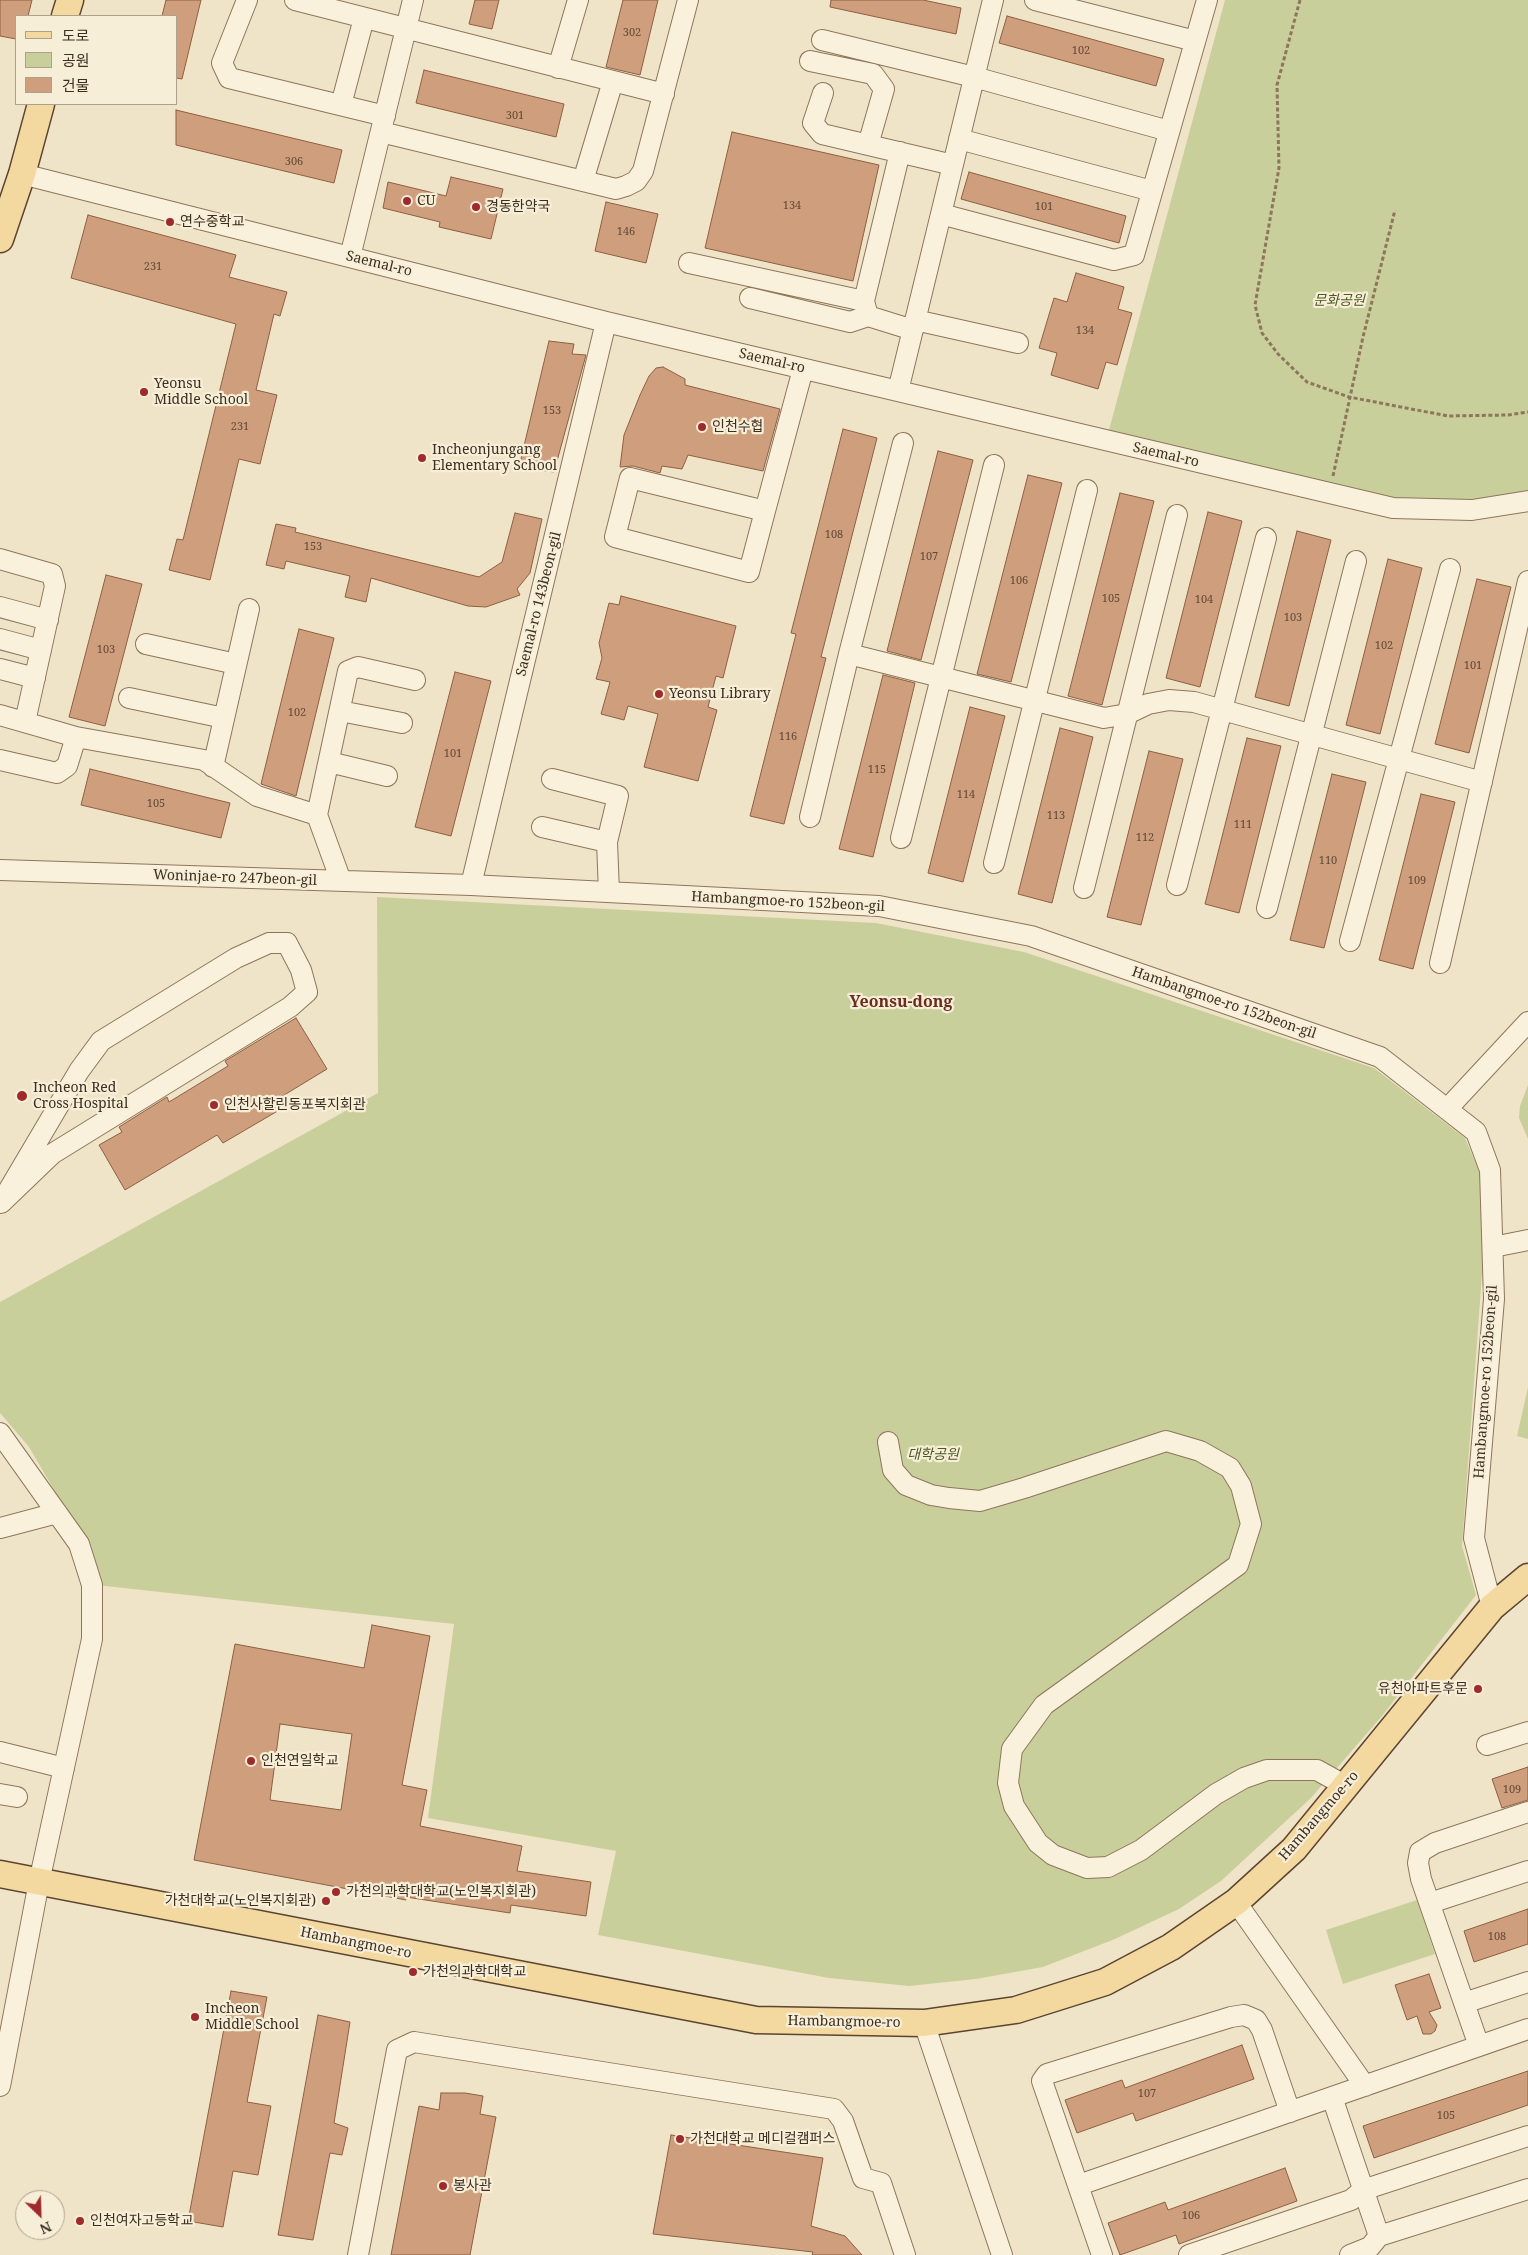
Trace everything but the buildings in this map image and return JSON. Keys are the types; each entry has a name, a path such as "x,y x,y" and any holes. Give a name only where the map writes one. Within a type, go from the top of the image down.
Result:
{"main road":[{"path":"65,15 70,0"},
{"path":"0,239 22,174 41,105"},
{"name":"Hambangmoe-ro","path":"0,1874 756,2020 924,2023 1016,2010 1105,1982 1171,1947 1236,1902 1294,1849 1492,1607 1528,1577"}],"street":[{"path":"247,0 222,64 229,78 341,105 383,124 616,189 636,181 643,171 688,0"},
{"path":"295,0 664,94"},
{"path":"350,257 413,0"},
{"path":"558,68 578,0"},
{"path":"898,391 993,0"},
{"path":"1035,0 1195,41"},
{"path":"941,214 1114,260 1134,255 1207,0"},
{"path":"341,105 364,18"},
{"path":"822,40 974,77 1169,131"},
{"path":"810,61 873,74 884,89 868,145"},
{"path":"583,181 613,81"},
{"path":"823,93 813,123 822,134 953,164"},
{"path":"959,139 1152,190"},
{"path":"750,298 850,322 866,309 900,152"},
{"name":"Saemal-ro","path":"22,174 606,322 1393,508 1472,510 1528,501"},
{"path":"689,262 866,309 914,325 1018,342"},
{"name":"Saemal-ro 143beon-gil","path":"471,885 606,322"},
{"path":"765,511 630,478 615,537 749,572 803,368"},
{"path":"810,817 903,443"},
{"path":"901,838 994,465"},
{"path":"994,863 1087,490"},
{"path":"1084,888 1177,515"},
{"path":"1177,885 1266,538"},
{"path":"0,559 52,574 55,586 25,722"},
{"path":"1267,908 1356,561"},
{"path":"1350,941 1450,569"},
{"path":"1440,963 1528,581"},
{"path":"0,607 48,620"},
{"path":"213,767 249,609"},
{"path":"0,640 41,650"},
{"path":"146,644 236,664"},
{"path":"849,654 1104,718 1127,714 1148,704 1169,700 1194,702 1482,782"},
{"path":"341,881 317,815 348,671 358,667 415,680"},
{"path":"0,669 35,678"},
{"path":"129,698 224,718"},
{"path":"340,710 402,723"},
{"path":"0,715 76,737 204,760 258,796 317,815"},
{"path":"0,760 57,773 67,766 76,737"},
{"path":"329,762 387,776"},
{"path":"552,779 618,796 607,842 609,892"},
{"path":"542,827 607,842"},
{"name":"Woninjae-ro 247beon-gil","path":"0,870 471,885"},
{"name":"Hambangmoe-ro 152beon-gil","path":"471,885 879,906 1031,936 1380,1057 1448,1108 1476,1132 1490,1170 1494,1299 1474,1538 1492,1607"},
{"path":"269,943 287,943 303,977 307,992 290,1007 52,1154 0,1205 79,1071 102,1041 236,958 269,943"},
{"path":"1448,1108 1528,1022"},
{"path":"1493,1247 1528,1240"},
{"path":"0,1433 78,1544 92,1585 92,1640 40,1882 0,2086"},
{"path":"888,1442 893,1470 906,1484 931,1495 949,1498 980,1500 1024,1488 1166,1441 1200,1451 1230,1468 1241,1486 1251,1524 1238,1566 1044,1705 1012,1749 1008,1783 1014,1806 1038,1843 1053,1854 1086,1868 1108,1866 1142,1850 1216,1794 1244,1778 1267,1770 1316,1770 1346,1786"},
{"path":"0,1528 57,1513"},
{"path":"1487,1745 1528,1732"},
{"path":"0,1752 64,1768"},
{"path":"1479,2046 1430,1903 1418,1863 1420,1852 1435,1843 1528,1812"},
{"path":"1430,1903 1528,1871"},
{"path":"1236,1902 1365,2086"},
{"path":"1464,2003 1528,1982"},
{"path":"1102,2255 1042,2081 1047,2074 1231,2017 1244,2015 1256,2020 1262,2030 1290,2112"},
{"path":"924,2023 1002,2255"},
{"path":"1079,2185 1528,2029"},
{"path":"358,2255 397,2050 414,2042 834,2109 843,2121 863,2178 881,2183 905,2255"},
{"path":"1332,2098 1379,2236"},
{"path":"1189,2255 1351,2200 1364,2190 1528,2136"},
{"path":"1350,2255 1370,2246 1379,2236 1528,2189"}],"path":[{"path":"1300,0 1277,85 1279,168 1255,305 1262,333 1278,354 1306,382 1349,398 1448,416 1508,415 1528,412"},
{"path":"1329,493 1349,398 1395,210"}],"green space":[{"name":"문화공원","path":"1225,0 1528,0 1528,501 1393,508 1106,441"},
{"name":"대학공원","path":"377,897 876,923 1024,952 1374,1068 1465,1138 1481,1175 1484,1247 1462,1546 1476,1595 1382,1716 1311,1798 1221,1881 1179,1909 1115,1939 1043,1967 976,1979 909,1986 829,1978 598,1935 616,1851 428,1818 454,1624 96,1585 82,1538 29,1447 0,1413 0,1302 378,1093"},
{"path":"1528,1085 1528,1139 1519,1118 1520,1106"},
{"path":"1528,1387 1528,1439 1517,1436"},
{"path":"1417,1900 1435,1954 1343,1984 1326,1930"}],"place":[{"name":"CU","path":"407,201"},
{"name":"경동한약국","path":"476,207"},
{"name":"연수중학교","path":"170,222"},
{"name":"Yeonsu Middle School","path":"144,392"},
{"name":"인천수협","path":"702,427"},
{"name":"Incheonjungang Elementary School","path":"422,458"},
{"name":"Yeonsu Library","path":"659,694"},
{"name":"Incheon Red Cross Hospital","path":"22,1096"},
{"name":"인천사할린동포복지회관","path":"214,1105"},
{"name":"유천아파트후문","path":"1478,1689"},
{"name":"인천연일학교","path":"251,1761"},
{"name":"가천의과학대학교(노인복지회관)","path":"336,1892"},
{"name":"가천대학교(노인복지회관)","path":"326,1901"},
{"name":"가천의과학대학교","path":"413,1972"},
{"name":"Incheon Middle School","path":"195,2017"},
{"name":"가천대학교 메디컬캠퍼스","path":"680,2139"},
{"name":"봉사관","path":"443,2186"},
{"name":"인천여자고등학교","path":"80,2221"}],"district":[{"name":"Yeonsu-dong","path":"901,1002"}]}
